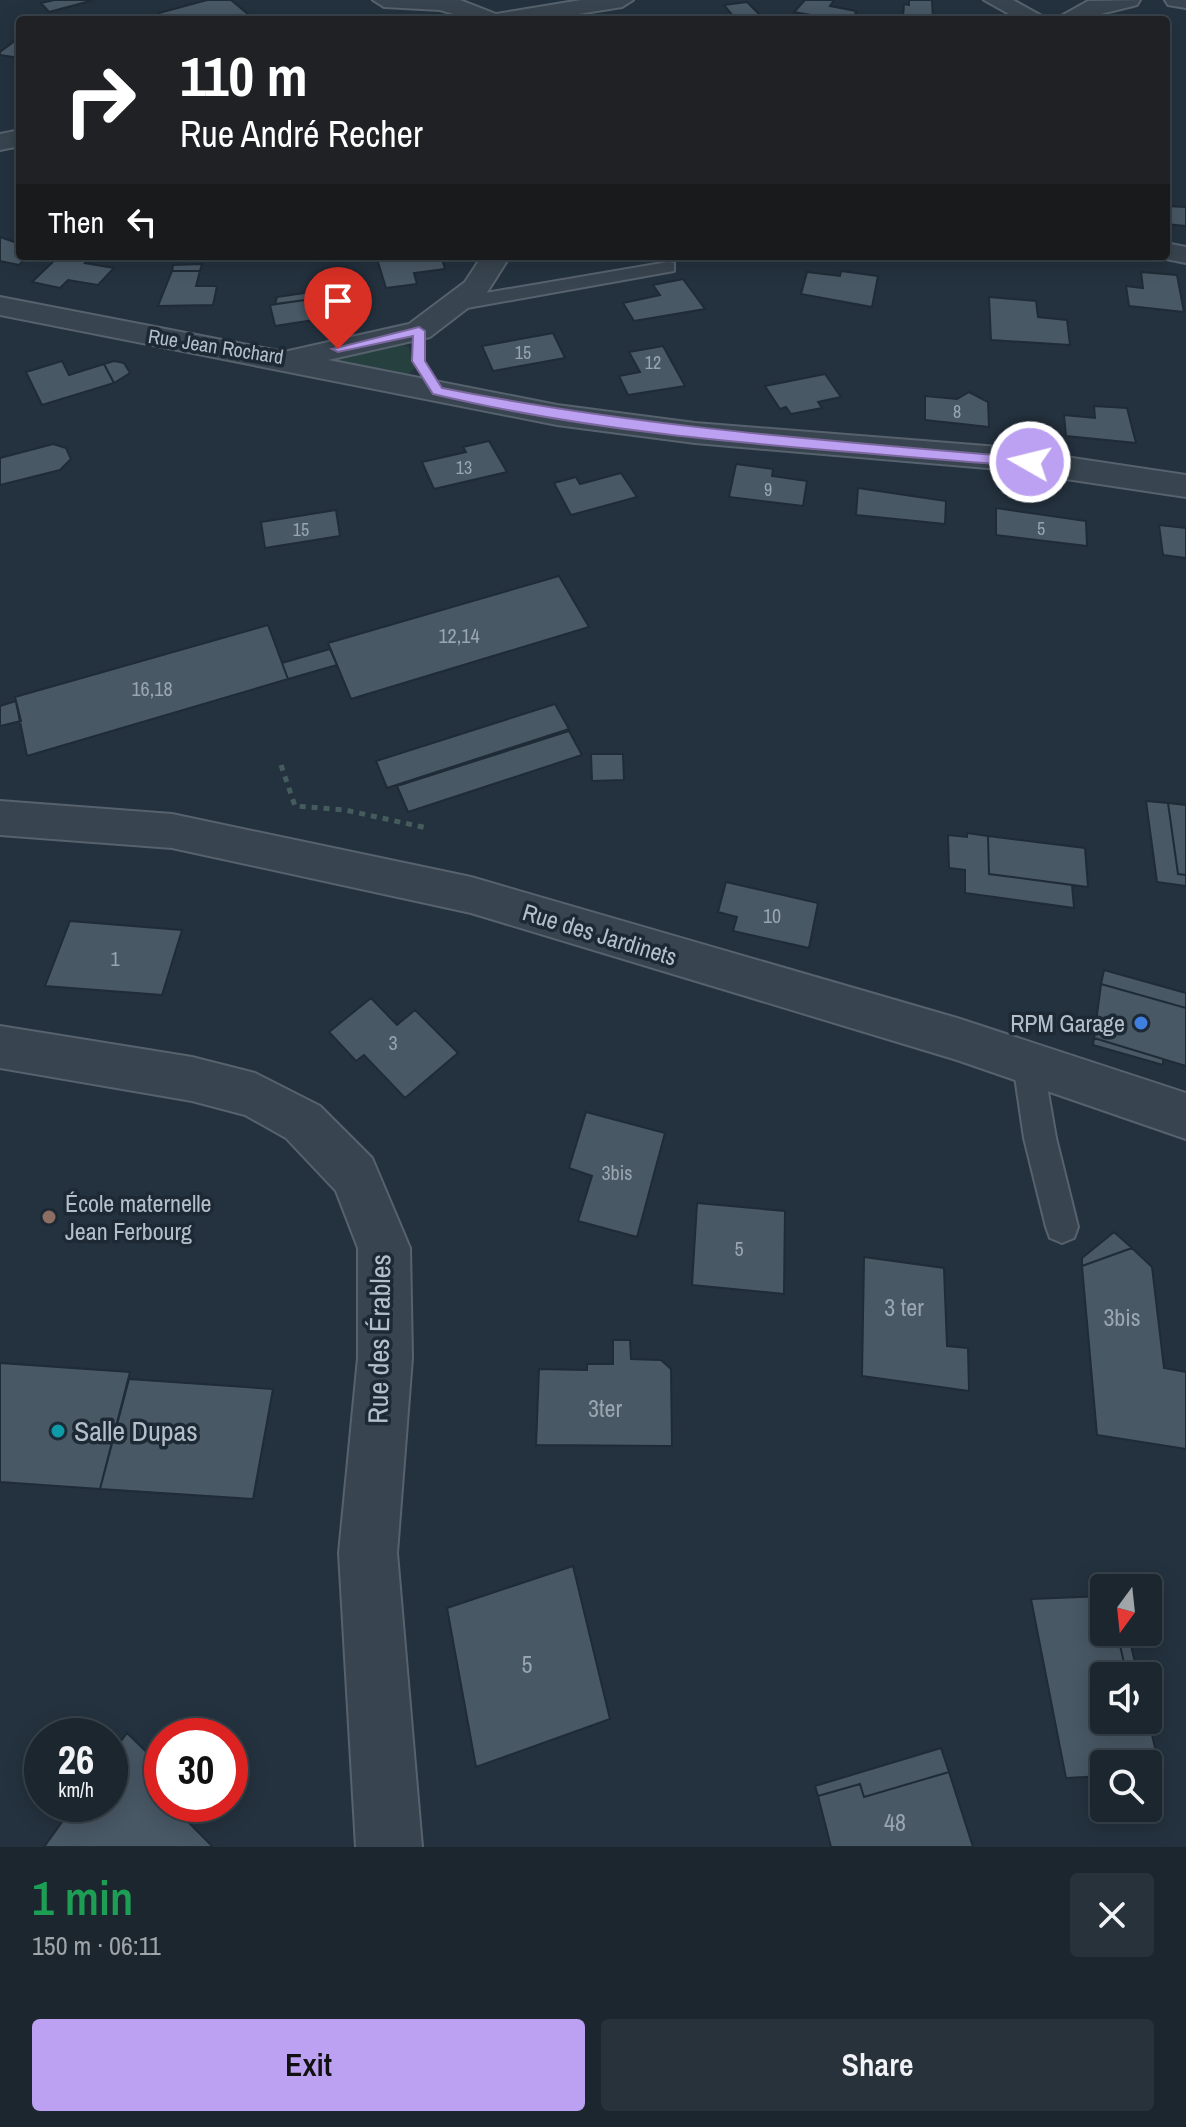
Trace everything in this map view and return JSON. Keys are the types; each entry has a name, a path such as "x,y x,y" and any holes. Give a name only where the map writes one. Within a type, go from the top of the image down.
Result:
{"street":[{"path":"384,0 459,2 474,6 485,16"},
{"path":"995,0 1029,16"},
{"path":"1073,16 1088,8 1129,0"},
{"path":"1176,0 1186,1"},
{"path":"533,16 624,5"},
{"name":"Rue Jean Rochard","path":"0,306 284,361 419,331 476,288 494,260"},
{"path":"419,331 419,361 438,391"},
{"path":"284,361 557,415 695,433 999,458 1186,486"},
{"name":"Rue des Jardinets","path":"0,818 172,831 471,895 1028,1063 1186,1116"},
{"name":"Rue des Érables","path":"0,1047 192,1079 255,1095 303,1122 354,1175 384,1248 385,1358 368,1553 389,1847"}],"lane":[{"path":"456,304 668,267"},
{"path":"1028,1063 1040,1138 1062,1227"}],"path":[{"path":"281,765 295,806 345,810 427,828"}],"green space":[{"path":"399,342 409,348 415,368 407,375 336,362 339,356"}],"building":[{"path":"94,0 49,12 41,3"},
{"path":"207,0 231,0 250,16 162,16 159,13"},
{"path":"805,0 834,0 830,6 856,11 854,16 816,16 794,12"},
{"path":"909,0 932,0 933,16 903,16 904,4 909,5"},
{"path":"747,2 761,16 733,16 724,5"},
{"path":"16,40 16,57 0,55"},
{"path":"1170,206 1186,207 1186,226 1170,224"},
{"path":"0,237 16,243 16,260 24,260 19,265 0,261"},
{"path":"55,260 88,260 85,263 114,268 98,285 68,280 60,288 32,282"},
{"path":"377,260 442,260 445,269 414,273 417,284 386,288"},
{"path":"202,264 200,271 172,271 173,265"},
{"path":"172,271 200,271 196,286 217,286 213,305 158,306"},
{"path":"841,271 878,276 872,307 801,294 807,272 840,276"},
{"path":"1141,272 1177,275 1184,312 1129,306 1126,286 1143,288"},
{"path":"683,279 705,309 634,321 623,303 660,295 653,285"},
{"path":"335,287 346,315 275,326 270,305 313,299 311,291"},
{"path":"311,292 313,299 275,304 277,297"},
{"path":"989,297 1036,301 1038,317 1067,320 1070,345 991,340"},
{"path":"553,333 565,358 493,371 482,346"},
{"path":"663,346 685,386 628,395 619,376 640,372 629,352"},
{"path":"62,361 69,375 104,364 114,383 42,405 26,372"},
{"path":"114,361 124,363 130,373 114,383 104,364"},
{"path":"825,374 841,397 818,402 822,408 791,414 786,407 780,409 765,386"},
{"path":"969,392 988,402 989,427 925,420 925,396 957,399"},
{"path":"1094,406 1127,408 1136,443 1066,436 1064,415 1095,418"},
{"path":"489,441 507,472 434,489 422,462 466,452 463,447"},
{"path":"53,444 66,448 71,459 60,470 0,485 0,458"},
{"path":"736,464 773,469 772,476 807,481 803,506 729,497"},
{"path":"621,473 637,497 571,515 554,483 576,477 580,484"},
{"path":"858,488 946,501 945,524 856,515"},
{"path":"996,508 1086,521 1087,546 996,535"},
{"path":"336,510 340,536 265,548 261,522"},
{"path":"1159,525 1186,528 1186,558 1163,555"},
{"path":"559,576 589,627 351,699 328,643"},
{"path":"268,625 288,679 27,756 15,697"},
{"path":"330,649 337,665 288,679 282,663"},
{"path":"16,701 21,721 0,726 0,706"},
{"path":"555,704 569,729 387,788 376,761"},
{"path":"569,731 582,755 408,812 397,786"},
{"path":"591,754 623,754 624,780 592,781"},
{"path":"1146,801 1168,803 1178,874 1186,875 1186,886 1157,882"},
{"path":"1168,803 1186,805 1186,875 1178,874"},
{"path":"967,833 988,836 989,874 1072,885 1074,908 965,893 965,870 949,868 948,835 967,837"},
{"path":"988,836 1085,848 1088,887 989,874"},
{"path":"726,882 818,903 809,948 733,931 737,917 718,912"},
{"path":"70,921 182,930 162,995 45,986"},
{"path":"1104,970 1186,993 1186,1008 1101,984"},
{"name":"RPM Garage","path":"1101,984 1186,1008 1186,1066 1094,1038"},
{"path":"371,998 397,1025 415,1010 458,1053 405,1098 364,1055 356,1061 329,1032"},
{"path":"1094,1038 1163,1059 1163,1065 1093,1045"},
{"path":"586,1112 665,1133 637,1237 578,1221 592,1176 569,1168"},
{"path":"697,1203 785,1211 784,1294 692,1285"},
{"path":"1114,1232 1132,1248 1082,1266 1082,1258"},
{"path":"1132,1248 1152,1267 1164,1368 1186,1372 1186,1449 1097,1435 1082,1266"},
{"path":"864,1257 944,1268 947,1346 968,1348 969,1391 862,1376"},
{"path":"613,1340 630,1340 631,1359 661,1360 671,1369 672,1446 536,1445 539,1369 587,1370 587,1364 613,1364"},
{"name":"Salle Dupas","path":"0,1363 130,1372 100,1489 0,1482"},
{"path":"129,1379 273,1389 253,1499 100,1489"},
{"path":"573,1566 610,1719 476,1767 447,1608"},
{"path":"1090,1597 1090,1646 1120,1646 1124,1662 1090,1662 1090,1734 1152,1734 1156,1750 1090,1750 1090,1777 1066,1778 1031,1599"},
{"path":"1120,1646 1131,1646 1135,1662 1124,1662"},
{"path":"128,1734 144,1750 144,1822 188,1822 213,1847 44,1847 62,1822 128,1822"},
{"path":"941,1748 949,1772 864,1797 860,1784 818,1796 815,1786"},
{"path":"949,1772 973,1847 831,1847 818,1796 860,1784 864,1797"}],"place":[{"name":"RPM Garage","path":"1141,1023"},
{"name":"École maternelle Jean Ferbourg","path":"49,1217"},
{"name":"Salle Dupas","path":"58,1431"}],"route":[{"path":"338,349 419,331 419,361 438,391 557,415 695,433 1030,462"}]}
